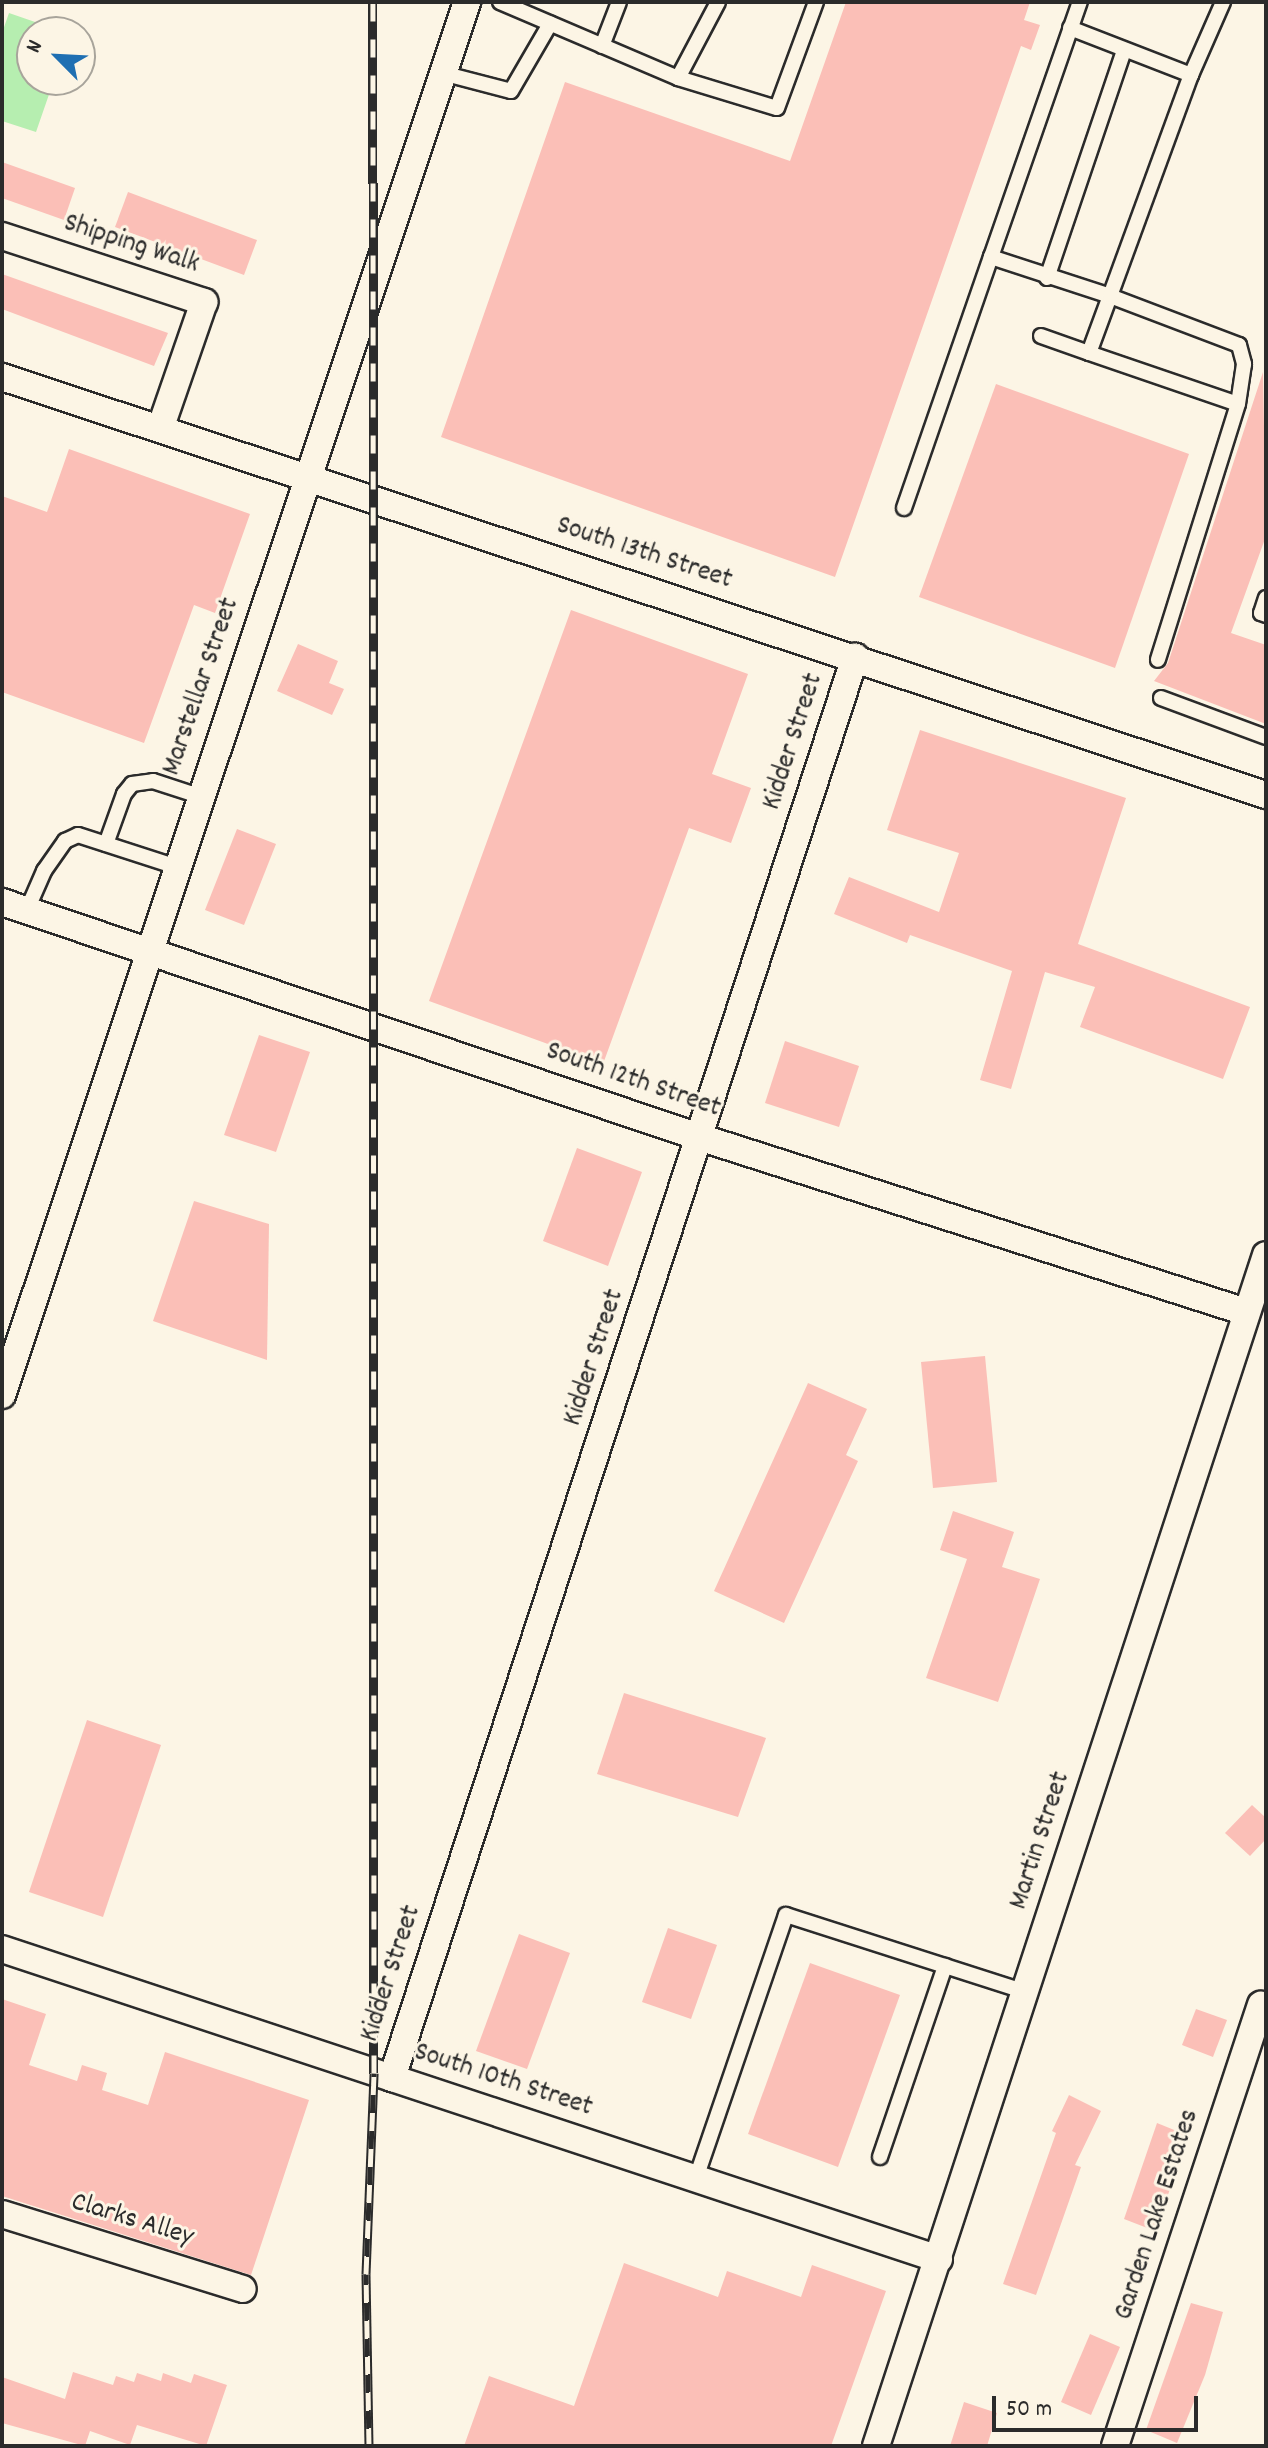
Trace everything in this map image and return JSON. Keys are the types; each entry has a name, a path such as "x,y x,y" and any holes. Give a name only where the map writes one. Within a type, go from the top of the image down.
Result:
{"street":[{"name":"Marstellar Street","path":"2,1395 199,796 467,2"},
{"name":"Shipping Walk","path":"2,236 204,302 160,429"},
{"name":"South 13th Street","path":"2,377 1266,795"},
{"name":"Kidder Street","path":"392,2078 702,1138 855,657"},
{"name":"South 12th Street","path":"2,902 702,1138 1246,1312"},
{"name":"Martin Street","path":"876,2446 1266,1255"},
{"name":"South 10th Street","path":"2,1949 939,2259"},
{"name":"Garden Lake Estates","path":"1115,2446 1261,2004"},
{"name":"Clarks Alley","path":"2,2214 243,2289"}],"lane":[{"path":"500,2 678,78 777,108 816,2"},
{"path":"602,46 619,2"},
{"path":"678,78 718,2"},
{"path":"904,508 1080,2"},
{"path":"1089,353 1191,75 1223,2"},
{"path":"442,73 511,91 550,24"},
{"path":"1070,28 1191,75"},
{"path":"1047,278 1124,50"},
{"path":"991,257 1047,278 1110,296 1239,345 1244,364 1238,404 1158,660"},
{"path":"1041,336 1238,404"},
{"path":"1266,598 1261,613 1266,615"},
{"path":"1161,698 1266,737"},
{"path":"106,844 124,794 132,784 153,781 199,796"},
{"path":"27,910 65,841 78,835 177,867"},
{"path":"696,2178 786,1915 1026,1992"},
{"path":"880,2157 945,1966"}],"green space":[{"path":"9,13 18,16 16,96 48,96 36,132 2,121 2,33"}],"building":[{"path":"846,2 1030,2 1024,20 1040,25 1031,50 1021,46 835,577 441,437 565,82 790,161"},
{"path":"2,162 75,188 64,220 2,198"},
{"path":"128,192 257,240 244,275 115,227"},
{"path":"2,274 168,333 154,366 2,309"},
{"path":"1263,372 1266,536 1231,633 1266,645 1266,724 1154,681 1168,663"},
{"path":"996,384 1189,454 1115,668 919,597"},
{"path":"69,449 250,514 215,613 194,605 144,743 2,692 2,496 47,512"},
{"path":"571,610 748,674 712,774 751,788 731,843 689,828 603,1064 429,1001"},
{"path":"298,644 338,661 329,683 344,689 332,715 277,691"},
{"path":"920,730 1126,798 1078,944 1250,1007 1223,1079 1080,1027 1095,987 1045,972 1011,1089 980,1080 1012,971 910,935 907,943 834,914 849,877 939,912 959,853 887,830"},
{"path":"237,829 276,844 244,925 205,910"},
{"path":"259,1035 310,1052 276,1152 224,1135"},
{"path":"785,1041 859,1066 839,1127 765,1103"},
{"path":"577,1148 642,1172 608,1266 543,1241"},
{"path":"194,1201 269,1224 267,1360 153,1321"},
{"path":"985,1356 997,1482 933,1488 921,1362"},
{"path":"808,1383 867,1409 846,1455 858,1461 784,1623 714,1591"},
{"path":"953,1511 1014,1532 1002,1567 1040,1579 998,1702 926,1678 967,1559 940,1550"},
{"path":"624,1693 766,1738 738,1817 597,1774"},
{"path":"87,1720 161,1745 103,1917 29,1892"},
{"path":"1252,1805 1266,1818 1266,1839 1250,1856 1225,1833"},
{"path":"668,1928 717,1945 691,2019 642,2002"},
{"path":"519,1934 570,1953 527,2069 476,2051"},
{"path":"810,1963 900,1995 838,2167 748,2134"},
{"path":"2,1999 46,2014 29,2065 77,2081 82,2065 107,2073 102,2090 148,2105 165,2052 309,2100 251,2275 2,2196"},
{"path":"1196,2009 1227,2020 1213,2057 1182,2045"},
{"path":"1069,2095 1101,2111 1075,2165 1081,2167 1036,2295 1003,2284 1056,2133 1052,2131"},
{"path":"1157,2123 1189,2136 1155,2231 1124,2219"},
{"path":"624,2263 718,2297 727,2271 801,2297 812,2265 886,2291 831,2446 464,2446 489,2376 574,2406"},
{"path":"1191,2303 1223,2312 1205,2375 1177,2443 1146,2430"},
{"path":"1090,2334 1120,2347 1091,2415 1061,2402"},
{"path":"73,2372 113,2385 116,2376 134,2382 137,2373 161,2381 163,2373 191,2383 194,2374 227,2385 206,2446 137,2425 130,2445 90,2431 85,2446 2,2423 2,2377 65,2399"},
{"path":"964,2402 997,2413 987,2446 950,2446"}],"railway":[{"path":"369,2446 366,2274 374,2073 373,2"}]}
